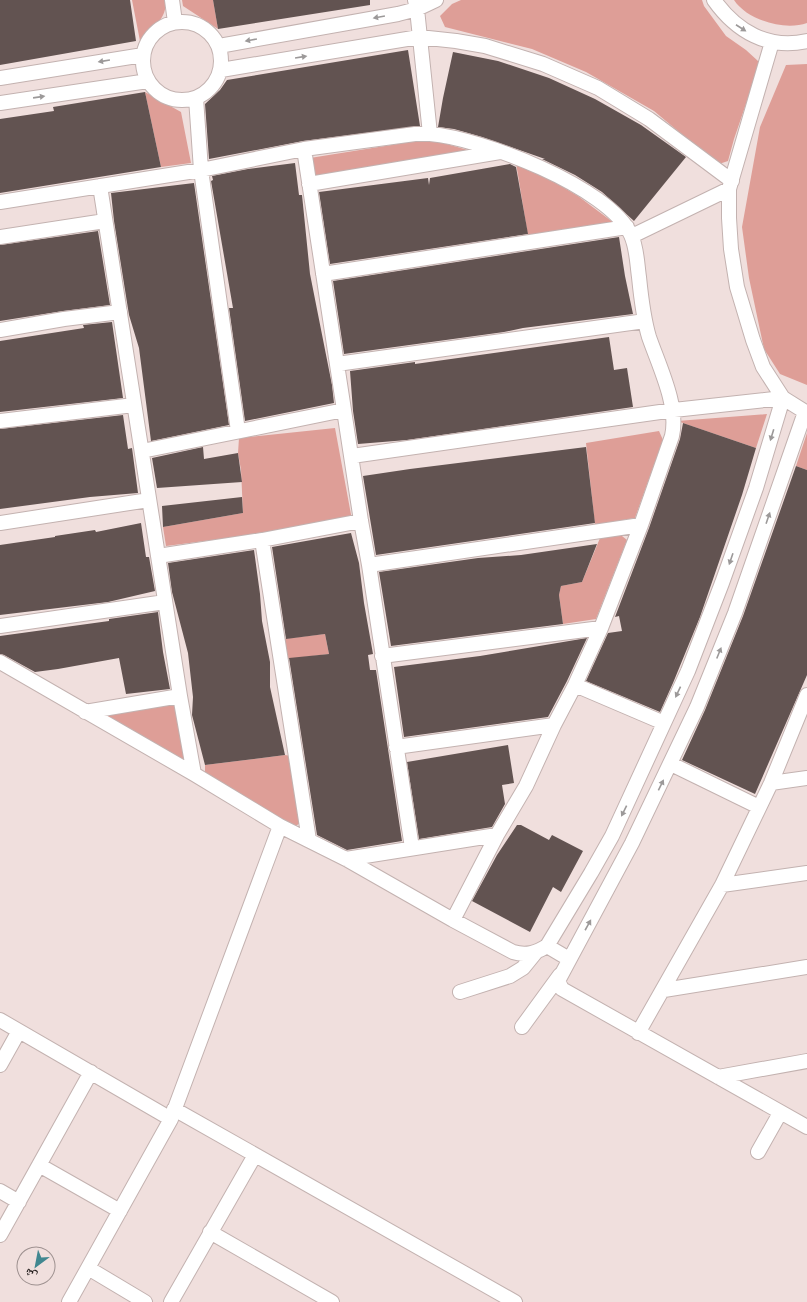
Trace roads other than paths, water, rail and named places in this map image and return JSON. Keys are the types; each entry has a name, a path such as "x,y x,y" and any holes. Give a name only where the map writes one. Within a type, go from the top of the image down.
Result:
{"street":[{"path":"172,0 175,22"},
{"path":"219,46 398,14 416,4 436,0"},
{"path":"714,0 723,13 735,24 753,35 772,42 787,43 807,41"},
{"path":"416,4 430,134"},
{"path":"183,21 194,23 205,28 213,36 219,46 221,54 221,70 215,83 206,92 196,98 182,100 169,98 157,91 148,81 143,68 143,55 146,44 152,34 161,27 183,21"},
{"path":"221,70 419,37 456,40 485,46 514,54 571,75 598,88 649,119 731,185"},
{"path":"522,1027 560,976 632,843 671,764 710,678 744,588 806,412 783,398 763,367 737,287 730,249 729,218 731,185 772,42"},
{"path":"0,78 143,55"},
{"path":"0,103 148,81"},
{"path":"196,98 201,170 238,431"},
{"path":"0,202 201,170 304,149 415,134 430,134 465,140 502,152 566,180 583,189 614,213 629,232 636,248 645,321 674,410 674,427 672,436 641,525 601,628 526,786 452,920"},
{"path":"304,149 412,848"},
{"path":"309,184 502,152"},
{"path":"323,274 629,232 731,185"},
{"path":"100,186 180,696 194,774"},
{"path":"0,237 105,222"},
{"path":"0,330 64,319 120,312"},
{"path":"337,364 645,321"},
{"path":"352,456 674,410 783,398"},
{"path":"460,992 510,976 522,968 541,949 584,885 612,836 688,671 722,583 756,488 783,398"},
{"path":"0,421 134,405"},
{"path":"142,451 344,410"},
{"path":"0,523 149,500"},
{"path":"158,556 262,540 361,521"},
{"path":"369,565 641,525"},
{"path":"262,540 308,840"},
{"path":"0,626 165,602"},
{"path":"382,656 601,628"},
{"path":"0,662 194,774 280,826 346,859 452,920 513,952 521,954 541,949 569,959"},
{"path":"688,671 710,678"},
{"path":"575,685 664,723"},
{"path":"638,1033 664,990 722,885 771,783 807,695"},
{"path":"85,712 180,696"},
{"path":"396,747 554,725"},
{"path":"671,764 759,807"},
{"path":"771,783 807,778"},
{"path":"68,1302 173,1114 280,826"},
{"path":"346,859 498,835"},
{"path":"722,885 807,873"},
{"path":"664,990 807,967"},
{"path":"560,976 558,984 562,989 807,1127"},
{"path":"0,1020 92,1072 255,1155 515,1302"},
{"path":"0,1064 19,1031"},
{"path":"718,1077 807,1061"},
{"path":"0,1235 92,1072"},
{"path":"758,1152 780,1113"},
{"path":"171,1302 255,1155"},
{"path":"39,1165 120,1211"},
{"path":"0,1191 19,1202"},
{"path":"210,1232 332,1302"},
{"path":"88,1268 146,1302"}]}
